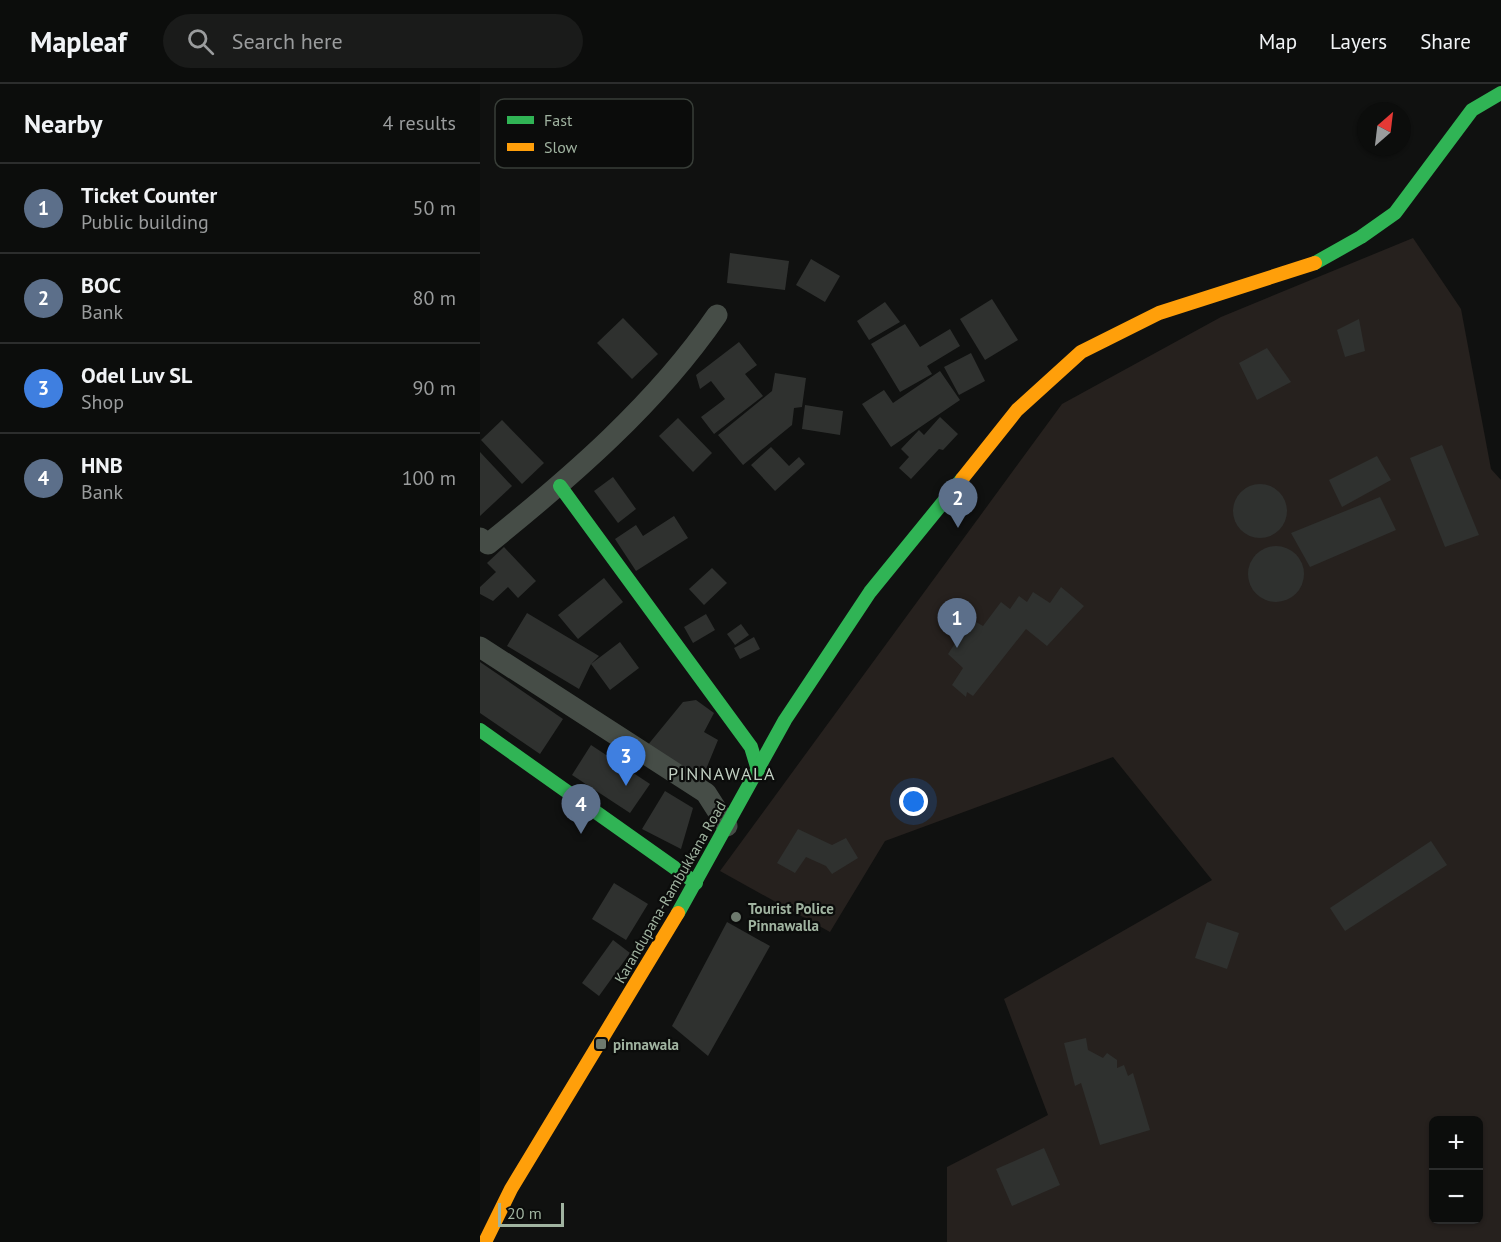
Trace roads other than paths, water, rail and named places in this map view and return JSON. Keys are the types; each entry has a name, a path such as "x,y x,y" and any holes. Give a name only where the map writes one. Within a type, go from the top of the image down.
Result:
{"main road":[{"name":"Karandupana-Rambukkana Road","path":"484,1242 511,1189 601,1044 696,883 785,720 870,592 1017,410 1081,352 1159,313 1318,262 1360,237 1395,213 1472,110 1501,93"},
{"path":"560,486 751,747 758,770"},
{"path":"480,730 696,883"}],"street":[{"path":"480,538 488,544 560,486 687,359 717,315"},
{"path":"480,647 705,792 727,826"}],"place":[{"name":"BOC","path":"958,528"},
{"name":"Ticket Counter","path":"957,648"},
{"name":"Odel Luv SL","path":"626,786"},
{"name":"HNB","path":"581,834"},
{"name":"Tourist Police Pinnawalla","path":"736,917"},
{"name":"pinnawala","path":"601,1044"}],"district":[{"name":"PINNAWALA","path":"722,773"}]}
